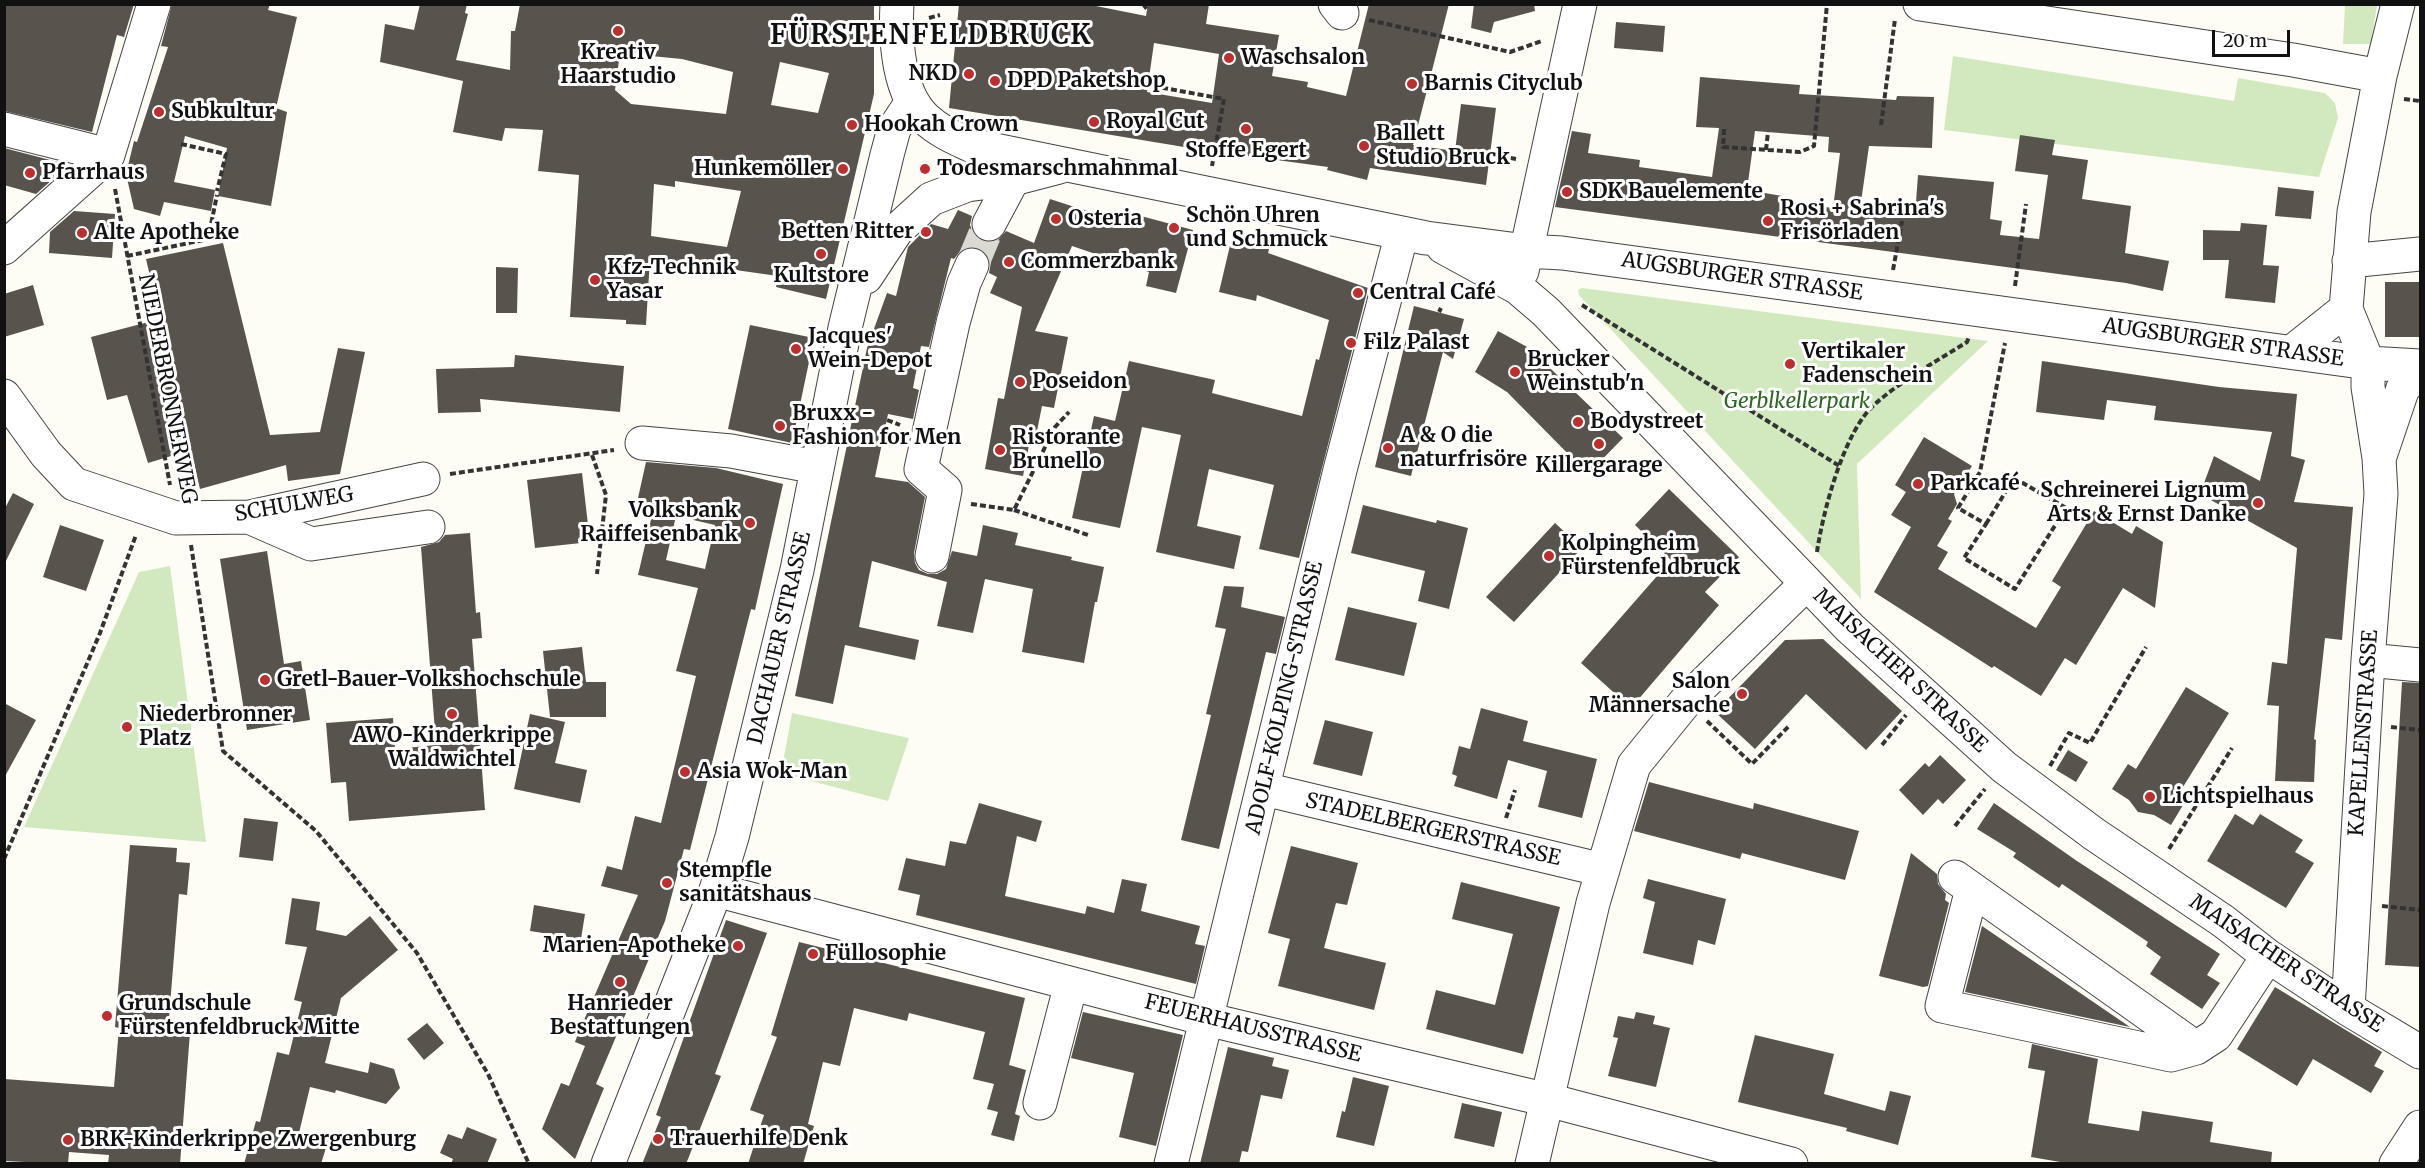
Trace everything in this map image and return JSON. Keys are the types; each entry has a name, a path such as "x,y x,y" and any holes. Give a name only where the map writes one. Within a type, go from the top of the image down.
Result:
{"street":[{"path":"4,248 108,155 154,4"},
{"path":"897,4 899,58 912,103"},
{"path":"2368,363 2346,309 2349,261 2354,212 2380,76 2398,4"},
{"path":"1908,10 2294,60 2380,76"},
{"path":"1518,288 1577,17"},
{"name":"AUGSBURGER STRASSE","path":"912,103 926,119 946,134 970,145 1414,236 1888,296 1996,313 2368,363 2421,366"},
{"name":"DACHAUER STRASSE","path":"608,1164 716,890 738,814 783,634 851,302 894,129 912,103"},
{"path":"4,129 108,155"},
{"name":"AUGSBURGER STRASSE","path":"851,302 897,230 932,198 978,182 1013,179 1067,165"},
{"path":"989,224 1013,179"},
{"name":"MAISACHER STRASSE","path":"1414,236 1518,288 1662,430 1850,628 2004,767 2152,875 2223,921 2268,956 2348,1009 2421,1052"},
{"name":"ADOLF-KOLPING-STRASSE","path":"1171,1164 1264,789 1334,492 1414,236"},
{"path":"2349,261 2421,254"},
{"path":"932,556 945,490 921,469 953,323 964,283 972,265"},
{"path":"2292,352 2346,309"},
{"name":"KAPELLENSTRASSE","path":"2348,1009 2368,660 2380,508 2379,458 2368,387 2368,363"},
{"name":"KAPELLENSTRASSE","path":"2379,458 2403,388 2421,373"},
{"name":"SCHULWEG","path":"4,396 46,454 74,484 176,518 249,517 423,479"},
{"path":"642,443 731,451 817,467"},
{"path":"249,517 311,544 428,526"},
{"path":"1532,1164 1603,870 1634,765 1686,701 1806,584"},
{"path":"2368,660 2421,665"},
{"name":"STADELBERGERSTRASSE","path":"1264,789 1603,870"},
{"path":"2196,1048 1963,883 1942,1006 2171,1056 2196,1048 2216,1035 2268,956"},
{"name":"FEUERHAUSSTRASSE","path":"716,890 1206,1019 1548,1100 1791,1164"},
{"path":"1040,1103 1071,984"},
{"path":"2396,1164 2421,1127"}],"path":[{"path":"1143,4 1147,9"},
{"path":"1724,129 1723,147 1806,152 1816,141 1827,4"},
{"path":"1339,9 1509,52 1577,17"},
{"path":"1881,125 1908,10"},
{"path":"929,18 940,15"},
{"path":"1109,78 1224,99 1208,195"},
{"path":"1766,150 1768,132"},
{"path":"127,256 208,239 226,154 181,144"},
{"name":"NIEDERBRONNERWEG","path":"108,155 176,518 193,549 223,751 316,831 417,953 488,1074 529,1164"},
{"path":"1986,524 1958,508 1980,472 1996,313 2026,204"},
{"path":"1888,296 1902,221"},
{"path":"1594,312 1841,466"},
{"path":"1806,584 1816,557 1821,523 1850,438 1874,404 1967,342 1973,326 1996,313"},
{"path":"1014,510 1055,427 1069,412"},
{"path":"423,479 529,460 592,455 606,495 597,574"},
{"path":"2014,478 2066,508 2015,589 1964,558 1986,524 2014,478"},
{"path":"943,500 1014,510 1088,535"},
{"path":"5,858 100,633 144,509"},
{"path":"2036,791 2069,733 2090,743 2146,647"},
{"path":"1882,745 1923,694"},
{"path":"1686,701 1752,764 1790,725"},
{"path":"2152,875 2232,748"},
{"path":"1955,826 2004,767"},
{"path":"2354,903 2421,910"}],"green space":[{"path":"2345,5 2377,5 2371,44 2343,44"},
{"path":"1953,56 2234,101 2238,78 2325,93 2335,103 2338,118 2319,177 1944,130"},
{"name":"Gerblkellerpark","path":"1582,288 1988,341 1857,464 1861,599 1579,295 1578,290"},
{"path":"170,566 206,842 24,827 139,572"},
{"path":"792,713 909,738 888,801 781,773"}],"building":[{"path":"4,4 134,4 124,37 117,35 92,132 4,111"},
{"path":"172,4 270,4 268,10 297,17 276,108 287,112 271,206 218,196 227,148 185,136 174,182 215,190 211,211 164,202 160,216 134,209 126,174 134,141 137,142 168,47 161,46"},
{"path":"420,4 467,4 465,13 468,14 456,60 510,70 511,31 515,31 520,4 874,4 874,94 826,299 776,287 778,276 650,258 646,325 626,324 626,320 570,317 579,175 538,171 543,130 505,128 502,141 453,132 463,81 380,62 385,24 414,30","holes":["620,53 682,59 733,72 726,114 631,104 615,90","780,62 829,73 818,113 771,105","675,181 741,191 727,247 651,236 654,184 675,187"]},
{"path":"959,4 1086,4 1146,16 1148,4 1209,4 1206,24 1279,35 1272,76 1308,82 1307,87 1346,96 1369,4 1449,4 1413,145 1455,151 1461,104 1496,108 1486,185 1370,168 1367,180 1327,170 1328,167 1196,149 949,108","holes":["1154,43 1219,54 1212,103 1147,92"]},
{"path":"1474,4 1534,4 1535,11 1494,22 1491,33 1471,28"},
{"path":"1616,22 1665,26 1663,52 1614,48"},
{"path":"1700,77 1800,85 1799,94 1896,100 1897,96 1934,97 1932,148 1869,146 1861,202 1911,209 1912,202 1916,202 1918,175 1994,182 1990,219 2002,221 2000,235 2039,239 2048,175 2015,171 2020,135 2055,140 2052,155 2088,160 2082,199 2131,206 2125,253 2169,261 2163,291 2126,283 1555,207 1572,131 1591,134 1588,153 1640,160 1639,167 1712,177 1719,128 1696,127","holes":["1755,131 1829,137 1828,152 1840,153 1833,208 1793,203 1794,198 1747,190"]},
{"name":"Pfarrhaus","path":"4,148 58,162 53,179 36,194 4,185"},
{"path":"2278,187 2314,191 2311,219 2275,216"},
{"path":"1050,199 1127,224 1130,213 1193,230 1176,293 1146,286 1149,272 1072,246 1035,331 1068,337 1054,408 1042,406 1036,436 1031,435 1023,476 985,469 998,398 1004,399 1022,307 990,293 997,277 989,273 991,262 987,254 979,248 969,246 961,250 954,259 951,258 929,347 921,346 913,388 919,390 913,419 888,414 875,477 908,482 925,497 914,553 915,563 919,570 928,574 937,574 946,569 952,551 977,556 983,525 1018,533 1015,545 1072,557 1071,560 1104,567 1084,663 1022,652 1033,589 985,579 973,633 937,626 947,582 872,561 859,627 919,640 915,660 845,645 833,704 795,696 867,348 887,293 896,296 908,247 931,224 948,229 958,210 972,216 970,225 973,233 981,241 989,243 998,240 1006,231 1034,243"},
{"name":"Alte Apotheke","path":"74,211 115,214 112,258 49,253 50,232"},
{"path":"2241,223 2267,225 2263,265 2279,266 2275,303 2225,298 2229,260 2203,260 2203,230 2240,231"},
{"path":"1232,237 1270,246 1268,253 1368,288 1299,558 1259,549 1274,485 1209,469 1197,526 1241,536 1234,569 1156,552 1181,435 1142,427 1120,528 1072,518 1094,416 1115,421 1129,361 1215,380 1212,393 1302,416 1316,359 1319,360 1329,320 1257,295 1256,301 1219,292"},
{"path":"223,243 270,435 320,432 338,348 365,352 340,474 288,481 286,465 200,489 191,450 148,463 127,395 107,400 91,337 160,319 146,259"},
{"path":"496,267 518,268 517,313 496,313"},
{"path":"2385,282 2421,282 2421,337 2385,337"},
{"path":"33,285 44,325 4,337 4,294"},
{"path":"1414,306 1464,319 1453,359 1443,352 1411,476 1375,467"},
{"path":"750,325 814,338 792,443 728,429"},
{"path":"1498,331 1529,348 1623,438 1588,474 1507,392 1475,372"},
{"path":"515,355 624,366 620,412 480,399 481,412 438,413 436,369 514,367"},
{"path":"2042,361 2219,387 2297,394 2291,456 2305,460 2294,502 2353,507 2342,640 2325,638 2314,739 2316,740 2314,782 2275,781 2279,706 2267,705 2272,662 2287,664 2297,548 2200,494 2214,456 2260,481 2272,432 2154,420 2156,406 2107,400 2104,420 2036,412"},
{"path":"1924,437 1972,466 1954,494 1957,504 1948,519 1952,521 1937,546 1948,552 1938,569 2036,628 2061,587 2052,581 2094,511 2132,534 2136,526 2163,542 2155,608 2123,588 2076,665 2065,658 2041,696 1994,666 1992,668 1874,592 1911,527 1891,515 1906,492 1895,485"},
{"path":"646,462 716,468 783,484 755,610 751,609 690,850 684,849 665,921 596,1084 604,1088 575,1159 542,1129 561,1083 569,1086 585,1046 575,1042 638,895 601,886 607,866 622,870 635,816 661,823 696,676 676,671 698,588 638,575 653,511 636,507","holes":["676,516 715,525 705,569 666,560"]},
{"path":"582,473 590,542 535,548 527,480"},
{"path":"1669,489 1739,557 1705,592 1719,605 1631,708 1581,663 1671,560 1635,525"},
{"path":"13,493 34,504 4,565 4,510"},
{"path":"1363,505 1436,523 1437,520 1468,528 1449,609 1418,601 1425,571 1351,553"},
{"path":"1555,523 1582,548 1514,622 1486,597"},
{"path":"60,525 104,540 86,591 43,577"},
{"path":"470,533 476,613 480,612 482,638 472,639 485,810 349,821 346,782 331,783 326,723 393,718 395,749 436,745 421,547 439,542 445,535"},
{"path":"267,551 284,664 301,661 310,720 247,730 220,559"},
{"path":"1224,586 1244,587 1241,607 1285,617 1276,654 1266,652 1219,849 1181,840 1211,715 1206,714 1226,629 1215,627"},
{"path":"1348,607 1417,623 1404,676 1335,660"},
{"path":"1823,639 1902,711 1866,750 1806,694 1755,749 1715,712 1785,640"},
{"path":"582,647 586,682 606,682 606,717 550,717 543,651"},
{"path":"2402,682 2421,683 2421,967 2385,965"},
{"path":"2186,687 2229,713 2178,795 2186,800 2171,825 2154,815 2138,812 2129,800 2112,789 2128,764 2136,769"},
{"path":"4,703 36,720 4,778"},
{"path":"1481,708 1528,721 1523,741 1597,759 1582,818 1538,807 1547,771 1508,760 1497,799 1454,786 1457,776 1452,774 1459,746 1470,749"},
{"path":"530,714 565,722 555,763 587,770 580,803 514,789"},
{"path":"1325,720 1373,732 1362,776 1313,764"},
{"path":"2068,750 2088,762 2076,782 2056,770"},
{"path":"1940,755 1966,780 1943,804 1938,799 1923,815 1899,790 1925,763 1929,767"},
{"path":"1649,782 1753,809 1754,803 1859,831 1845,880 1742,853 1740,859 1634,831"},
{"path":"979,803 1042,821 1036,842 1017,836 1005,896 1085,914 1087,906 1114,913 1122,879 1147,884 1141,911 1200,926 1195,944 1205,946 1196,984 916,915 920,895 898,890 906,858 945,866 950,841 966,844"},
{"path":"1994,803 2077,861 2220,954 2207,975 2220,983 2202,1009 2150,974 2161,957 2146,946 2148,942 2062,884 2059,888 2013,857 2016,853 1977,829"},
{"path":"2235,814 2253,825 2260,814 2303,840 2295,852 2314,863 2286,908 2207,861"},
{"path":"244,818 278,822 273,861 239,857"},
{"path":"130,845 177,848 176,862 190,863 187,895 179,894 168,1030 190,1032 180,1164 108,1164 109,1155 69,1152 68,1164 4,1161 4,1079 114,1087 119,1028 115,1027"},
{"path":"1291,846 1358,863 1347,905 1336,903 1324,948 1386,963 1374,1010 1278,986 1290,939 1268,933"},
{"path":"1911,853 1937,874 1938,884 1946,894 1945,900 1949,903 1928,986 1923,987 1879,976"},
{"path":"1648,879 1726,899 1715,945 1698,940 1693,965 1643,953 1655,902 1643,898"},
{"path":"1461,882 1560,907 1523,1054 1426,1029 1436,990 1495,1005 1513,934 1452,919"},
{"path":"292,898 320,902 316,930 346,936 370,916 398,950 341,998 325,1063 368,1073 370,1062 394,1069 400,1088 386,1104 336,1090 335,1093 310,1087 299,1133 328,1141 321,1164 244,1164 256,1121 260,1122 277,1052 289,1055 302,1002 294,1000 307,947 285,944"},
{"path":"534,905 585,914 581,939 530,931"},
{"path":"726,920 767,933 715,1074 721,1076 686,1164 642,1164 661,1117 656,1115"},
{"path":"1982,926 2130,1027 1965,992"},
{"path":"799,942 1025,998 1009,1065 1026,1070 1015,1114 1020,1116 1014,1141 991,1135 998,1112 987,1109 994,1084 973,1079 985,1032 909,1013 907,1021 854,1008 840,1066 823,1062 808,1124 814,1126 803,1164 748,1164 764,1115 750,1110 777,1037 771,1035"},
{"path":"2275,987 2382,1052 2374,1066 2384,1071 2371,1093 2313,1059 2297,1086 2237,1049"},
{"path":"1083,1012 1183,1035 1156,1146 1119,1137 1134,1073 1071,1058"},
{"path":"1636,1012 1655,1016 1653,1024 1670,1028 1656,1087 1608,1076 1618,1038 1613,1037 1618,1016 1634,1019"},
{"path":"427,1023 444,1043 424,1060 407,1039"},
{"path":"1755,1035 1834,1054 1824,1094 1885,1111 1890,1091 1911,1096 1898,1145 1846,1131 1847,1128 1738,1102"},
{"path":"2032,1044 2098,1059 2088,1123 2139,1131 2142,1111 2213,1122 2210,1142 2272,1152 2271,1164 2072,1164 2031,1157 2045,1071 2028,1068"},
{"path":"1228,1047 1274,1058 1272,1066 1289,1070 1282,1099 1261,1095 1248,1152 1242,1151 1239,1164 1200,1164"},
{"path":"1353,1077 1389,1086 1374,1146 1336,1137 1342,1111 1345,1112"},
{"path":"1462,1103 1502,1112 1494,1147 1454,1138"},
{"path":"467,1127 497,1139 487,1164 451,1164 453,1159 440,1153 448,1134 462,1139"}],"tunnel":[{"path":"972,265 989,224"}],"place":[{"name":"Kreativ Haarstudio","path":"618,31"},
{"name":"Waschsalon","path":"1229,58"},
{"name":"NKD","path":"969,74"},
{"name":"DPD Paketshop","path":"995,81"},
{"name":"Barnis Cityclub","path":"1412,84"},
{"name":"Subkultur","path":"159,112"},
{"name":"Royal Cut","path":"1094,122"},
{"name":"Hookah Crown","path":"852,125"},
{"name":"Stoffe Egert","path":"1246,129"},
{"name":"Ballett Studio Bruck","path":"1364,146"},
{"name":"Hunkemöller","path":"843,169"},
{"name":"Todesmarschmahnmal","path":"925,169"},
{"name":"Pfarrhaus","path":"30,173"},
{"name":"SDK Bauelemente","path":"1567,192"},
{"name":"Osteria","path":"1056,219"},
{"name":"Rosi + Sabrina's Frisörladen","path":"1768,221"},
{"name":"Schön Uhren und Schmuck","path":"1174,228"},
{"name":"Betten Ritter","path":"926,232"},
{"name":"Alte Apotheke","path":"82,233"},
{"name":"Kultstore","path":"821,254"},
{"name":"Commerzbank","path":"1009,262"},
{"name":"Kfz-Technik Yasar","path":"595,280"},
{"name":"Central Café","path":"1358,293"},
{"name":"Filz Palast","path":"1351,343"},
{"name":"Jacques' Wein-Depot","path":"796,349"},
{"name":"Vertikaler Fadenschein","path":"1790,364"},
{"name":"Brucker Weinstub'n","path":"1515,372"},
{"name":"Poseidon","path":"1020,382"},
{"name":"Bodystreet","path":"1578,422"},
{"name":"Bruxx - Fashion for Men","path":"780,426"},
{"name":"Killergarage","path":"1599,444"},
{"name":"A & O die naturfrisöre","path":"1388,448"},
{"name":"Ristorante Brunello","path":"1000,450"},
{"name":"Parkcafé","path":"1918,484"},
{"name":"Schreinerei Lignum Arts & Ernst Danke","path":"2258,503"},
{"name":"Volksbank Raiffeisenbank","path":"750,523"},
{"name":"Kolpingheim Fürstenfeldbruck","path":"1549,556"},
{"name":"Gretl-Bauer-Volkshochschule","path":"265,680"},
{"name":"Salon Männersache","path":"1742,694"},
{"name":"AWO-Kinderkrippe Waldwichtel","path":"452,714"},
{"name":"Niederbronner Platz","path":"127,727"},
{"name":"Asia Wok-Man","path":"685,772"},
{"name":"Lichtspielhaus","path":"2150,797"},
{"name":"Stempfle sanitätshaus","path":"667,883"},
{"name":"Marien-Apotheke","path":"738,946"},
{"name":"Füllosophie","path":"813,954"},
{"name":"Hanrieder Bestattungen","path":"620,982"},
{"name":"Grundschule Fürstenfeldbruck Mitte","path":"107,1016"},
{"name":"Trauerhilfe Denk","path":"658,1139"},
{"name":"BRK-Kinderkrippe Zwergenburg","path":"68,1140"}],"district":[{"name":"FÜRSTENFELDBRUCK","path":"931,36"}]}
